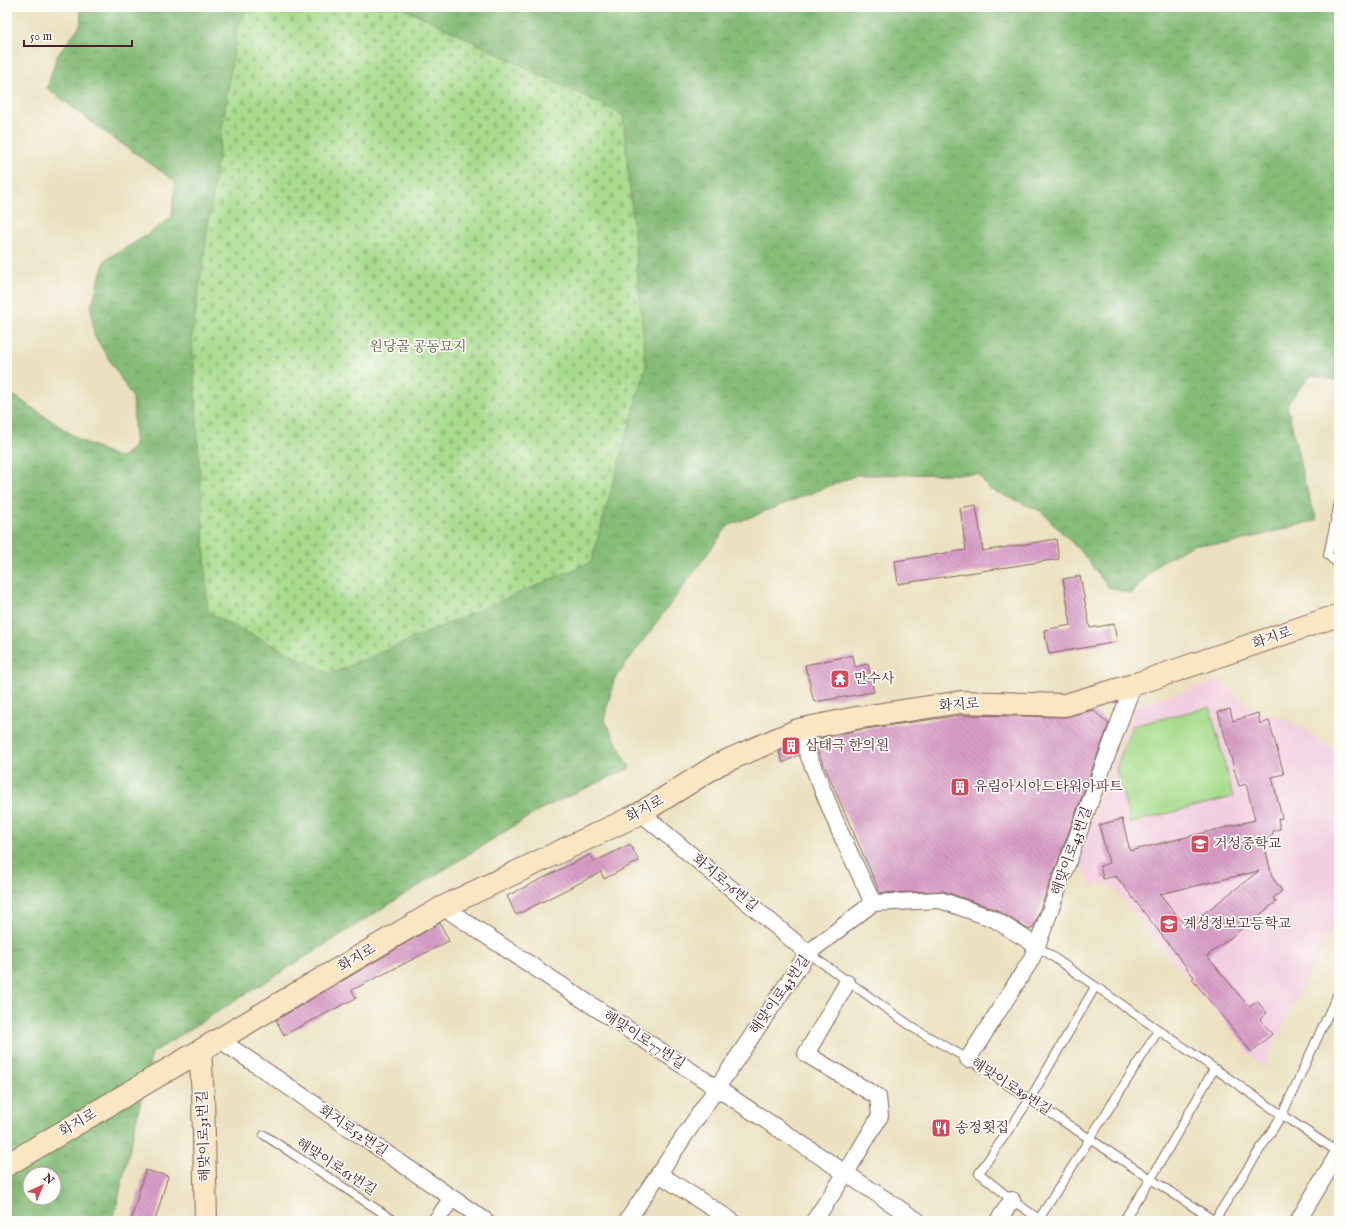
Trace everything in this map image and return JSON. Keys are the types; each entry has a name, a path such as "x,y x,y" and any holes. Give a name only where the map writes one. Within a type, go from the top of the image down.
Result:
{"street":[{"name":"화지로","path":"7,1165 443,907 641,813 719,764 798,730 856,718 961,702 1065,705 1133,685 1339,615"},
{"name":"해맞이로43번길","path":"968,1059 1031,960 1133,685"},
{"path":"798,730 840,832 873,904 940,900 994,919 1036,946"},
{"name":"화지로76번길","path":"641,813 808,953"},
{"name":"해맞이로43번길","path":"627,1221 808,953 873,904"},
{"name":"해맞이로77번길","path":"443,907 918,1221"},
{"path":"814,1221 846,1173 880,1116 878,1097 806,1054 847,983"},
{"name":"화지로52번길","path":"220,1040 486,1221"},
{"name":"해맞이로31번길","path":"200,1051 203,1096 206,1221"},
{"path":"1298,1221 1339,1152"},
{"path":"659,1174 725,1219"},
{"path":"436,1221 452,1198"},
{"path":"998,1221 1012,1200"}],"lane":[{"path":"1339,503 1328,555 1339,565"},
{"path":"1036,946 1158,1031 1339,1152"},
{"name":"해맞이로89번길","path":"808,953 847,983 915,1029 968,1059 1215,1221"},
{"path":"1095,987 1030,1099 980,1173 1012,1200 1040,1220 1158,1031"},
{"path":"1215,1221 1282,1115 1339,991"},
{"path":"1123,1221 1151,1179 1214,1069"},
{"name":"해맞이로61번길","path":"264,1135 395,1221"}],"shaded area":[{"path":"1219,680 1252,708 1296,724 1327,744 1339,756 1339,914 1262,1069 1110,884 1091,886 1078,854 1136,706"}],"green space":[{"path":"80,7 1339,7 1339,381 1311,375 1287,404 1304,481 1317,520 1229,544 1195,544 1159,563 1131,594 1108,587 1083,554 1041,511 989,489 979,474 857,475 728,526 614,680 604,719 630,768 541,809 152,1053 113,1221 7,1221 7,391 80,440 120,458 135,446 133,398 94,335 91,307 105,260 144,237 172,217 175,181 102,130 47,88 57,56 81,24"},
{"name":"원당골 공동묘지","path":"249,7 402,7 623,115 646,366 591,562 331,674 208,613 192,336 237,27"},
{"path":"1210,707 1233,797 1130,823 1116,768 1132,726"}],"building":[{"path":"976,505 983,551 1056,539 1059,559 898,584 895,561 966,550 960,508"},
{"path":"1080,576 1090,628 1114,624 1117,642 1049,654 1044,630 1071,625 1063,579"},
{"name":"만수사","path":"853,655 855,667 868,664 874,692 814,702 805,665"},
{"path":"1230,709 1233,721 1258,713 1260,724 1269,721 1284,774 1272,777 1282,818 1278,819 1280,829 1273,831 1273,834 1264,843 1272,877 1282,891 1273,898 1276,902 1207,956 1249,1007 1257,1001 1267,1013 1260,1019 1272,1034 1251,1052 1192,979 1194,977 1116,876 1103,879 1100,866 1109,863 1099,825 1122,819 1130,851 1255,820 1246,784 1239,786 1218,712","holes":["1259,871 1186,927 1160,894"]},
{"name":"유림아시아드타워아파트","path":"1093,710 1109,724 1033,928 1029,930 997,910 943,891 880,893 816,747 821,738 858,730 962,715 1065,717"},
{"path":"794,745 798,755 783,763 779,752"},
{"path":"630,844 639,861 604,879 601,872 516,915 507,896 591,854 594,862"},
{"path":"440,923 449,941 352,990 356,998 284,1035 276,1020"},
{"path":"145,1170 168,1176 155,1221 131,1221"}],"place":[{"name":"만수사","path":"840,679"},
{"name":"삼태극 한의원","path":"791,746"},
{"name":"유림아시아드타워아파트","path":"960,787"},
{"name":"거성중학교","path":"1200,844"},
{"name":"계성정보고등학교","path":"1169,924"},
{"name":"송정횟집","path":"941,1128"}]}
